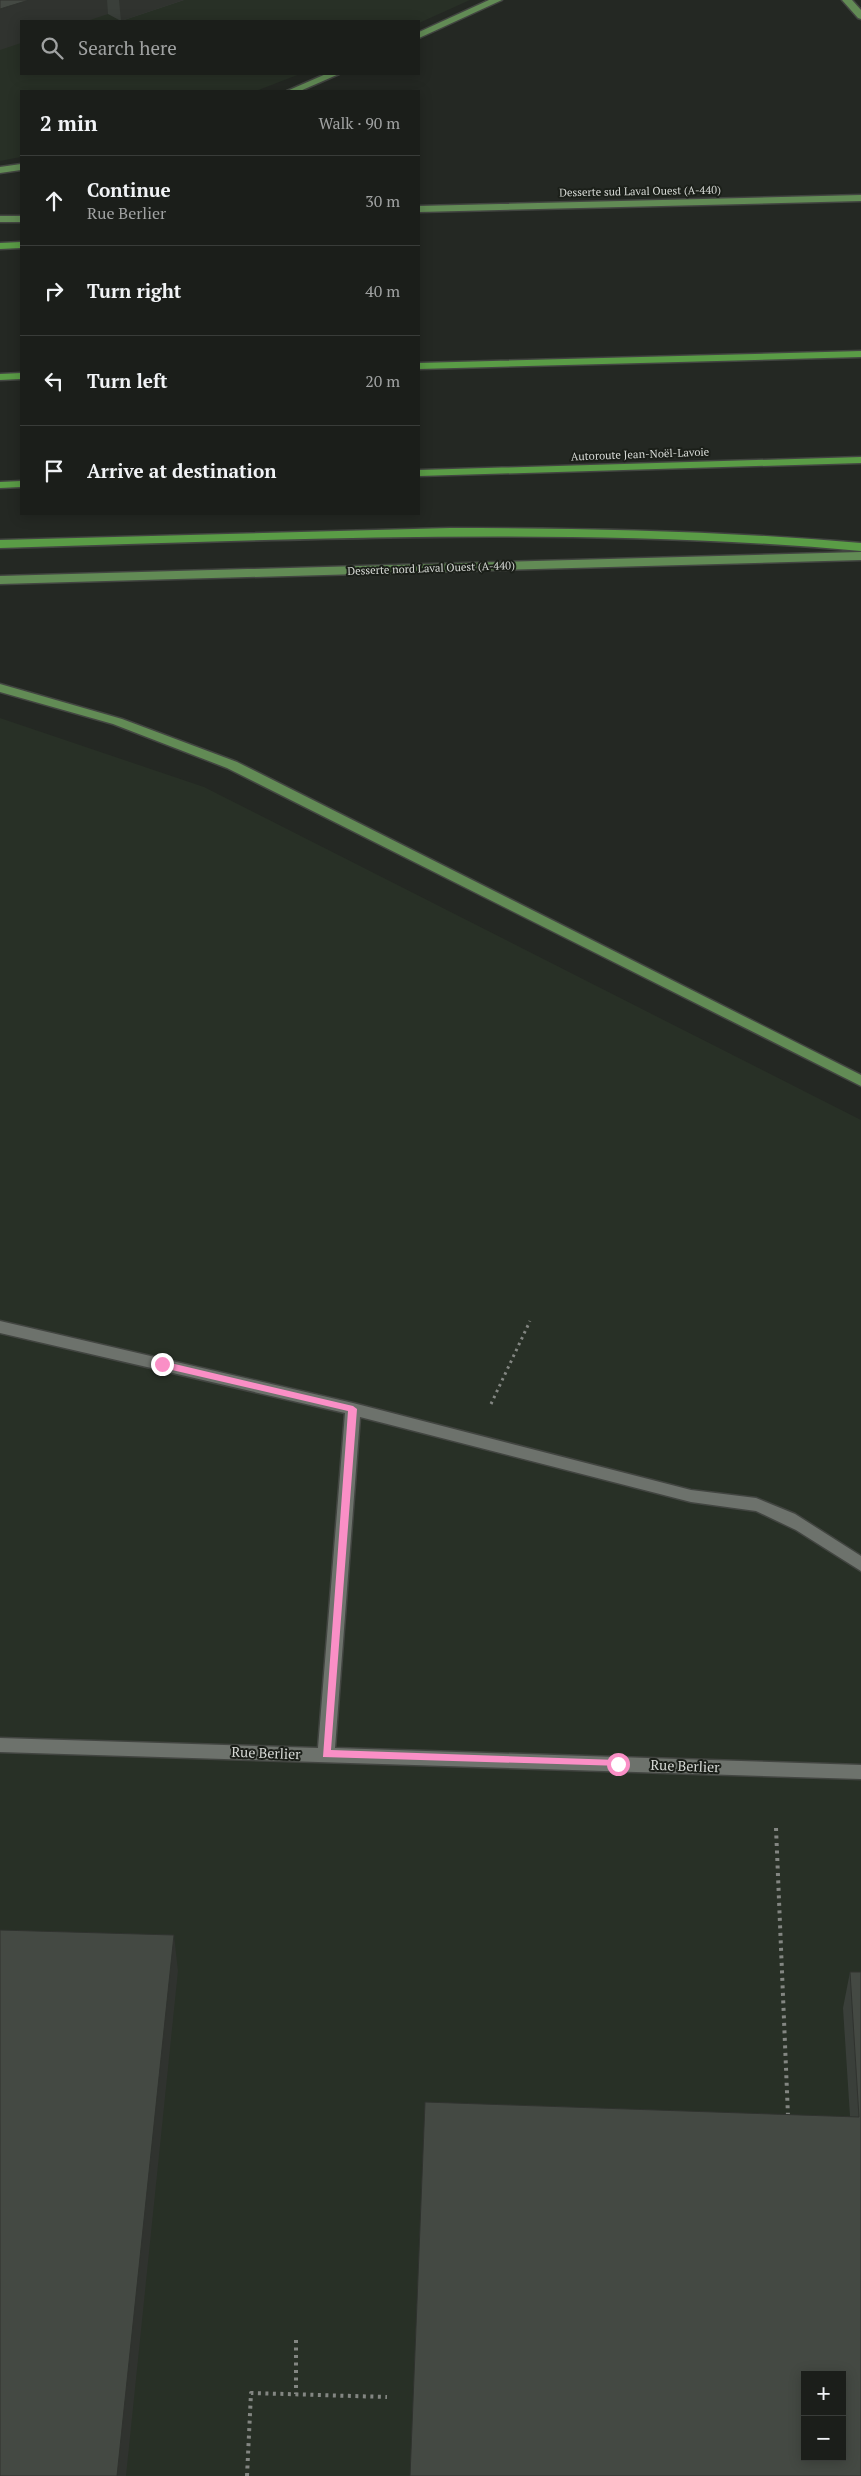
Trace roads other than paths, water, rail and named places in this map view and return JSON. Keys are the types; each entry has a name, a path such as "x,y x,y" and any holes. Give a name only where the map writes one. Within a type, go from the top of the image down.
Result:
{"highway":[{"path":"0,246 20,244"},
{"path":"420,366 861,354"},
{"path":"0,377 20,376"},
{"name":"Autoroute Jean-Noël-Lavoie","path":"420,473 861,460"},
{"path":"0,485 20,484"},
{"path":"0,544 450,532 608,532 783,540 861,547"}],"main road":[{"path":"420,35 497,0"},
{"path":"847,0 861,16"},
{"path":"294,90 332,75"},
{"path":"0,170 20,167"},
{"name":"Desserte sud Laval Ouest (A-440)","path":"420,209 861,198"},
{"path":"0,219 20,218"},
{"name":"Desserte nord Laval Ouest (A-440)","path":"0,580 861,556"},
{"path":"0,688 98,715 157,735 232,766 861,1082"}],"street":[{"path":"0,1327 353,1409 691,1496 763,1506 799,1523 861,1564"},
{"path":"326,1754 353,1409"},
{"name":"Rue Berlier","path":"0,1746 326,1754 861,1772"}]}
